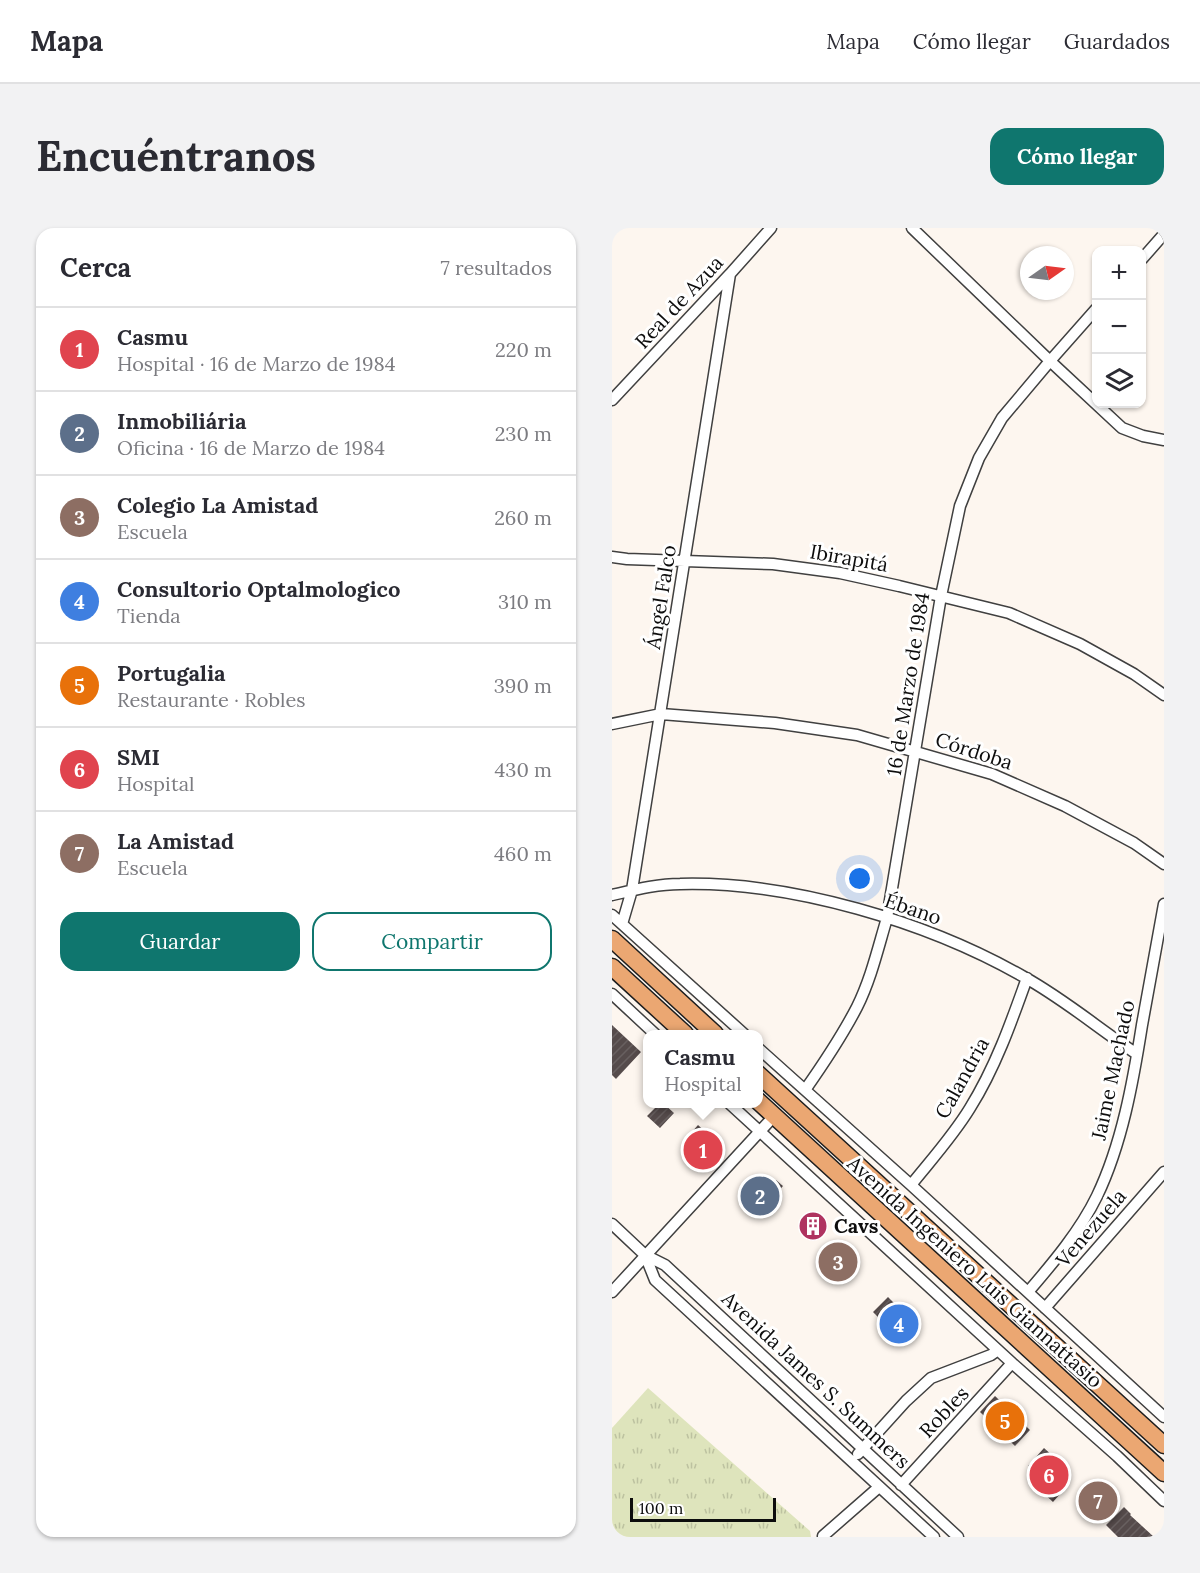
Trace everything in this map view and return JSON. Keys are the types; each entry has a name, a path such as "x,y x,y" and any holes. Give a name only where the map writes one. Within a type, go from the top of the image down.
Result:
{"main road":[{"path":"612,939 711,1030"},
{"path":"613,971 680,1030"},
{"name":"Avenida Ingeniero Luis Giannattasio","path":"763,1078 1164,1446"},
{"name":"Avenida Ingeniero Luis Giannattasio","path":"763,1105 1164,1473"}],"street":[{"name":"Real de Azua","path":"612,400 771,228"},
{"path":"912,228 1122,428 1143,436 1164,440"},
{"path":"1146,254 1164,233 1159,228"},
{"name":"Ángel Falco","path":"622,924 632,890 730,274"},
{"name":"16 de Marzo de 1984","path":"805,1090 839,1040 858,1005 872,969 887,918 940,596 960,506 979,458 1002,418 1092,314"},
{"name":"Ibirapitá","path":"612,557 773,564 840,573 1009,613 1080,644 1134,674 1164,695"},
{"name":"Córdoba","path":"612,724 661,714 787,725 857,735 992,774 1065,806 1134,843 1164,864"},
{"name":"Ébano","path":"612,895 677,884 712,884 818,898 887,918 952,941 1027,978 1137,1054"},
{"name":"Jaime Machado","path":"1028,1292 1077,1230 1097,1196 1115,1146 1129,1098 1164,904"},
{"path":"612,915 739,1030"},
{"name":"Calandria","path":"911,1185 950,1137 984,1083 1005,1037 1027,978"},
{"path":"612,994 650,1030"},
{"name":"Avenida Ingeniero Luis Giannattasio","path":"763,1052 1164,1417"},
{"name":"Avenida Ingeniero Luis Giannattasio","path":"734,1108 1164,1501"},
{"path":"612,1292 774,1116"},
{"name":"Venezuela","path":"1045,1308 1164,1172"},
{"name":"Avenida James S. Summers","path":"612,1224 645,1255 665,1265 958,1537"},
{"name":"Avenida James S. Summers","path":"645,1255 655,1280 934,1537"},
{"path":"852,1461 906,1401 931,1378 991,1355 998,1350"},
{"name":"Robles","path":"901,1485 1012,1363"},
{"path":"823,1536 879,1487"}],"green space":[{"path":"648,1388 810,1531 811,1537 612,1537 612,1428"}],"building":[{"path":"612,1025 641,1052 616,1079 612,1075"},
{"path":"655,1108 668,1108 674,1113 660,1128 647,1116"},
{"path":"698,1125 720,1142 703,1159 684,1141"},
{"path":"749,1177 765,1192 776,1180 783,1186 771,1199 773,1202 764,1212 739,1188"},
{"name":"Cavs","path":"819,1218 824,1223 812,1237 802,1228 808,1220 813,1224"},
{"path":"888,1297 900,1309 897,1312 909,1324 899,1334 873,1312"},
{"path":"995,1396 1030,1430 1015,1446 980,1412"},
{"path":"1044,1448 1067,1469 1052,1485 1061,1493 1053,1502 1039,1489 1045,1482 1028,1466"},
{"path":"1124,1507 1154,1537 1118,1537 1106,1525"}],"place":[{"name":"Casmu","path":"703,1150"},
{"name":"Inmobiliária","path":"760,1196"},
{"name":"Cavs","path":"813,1226"},
{"name":"Colegio La Amistad","path":"838,1262"},
{"name":"Consultorio Optalmologico","path":"899,1324"},
{"name":"Portugalia","path":"1005,1421"},
{"name":"SMI","path":"1049,1475"},
{"name":"La Amistad","path":"1098,1501"}]}
